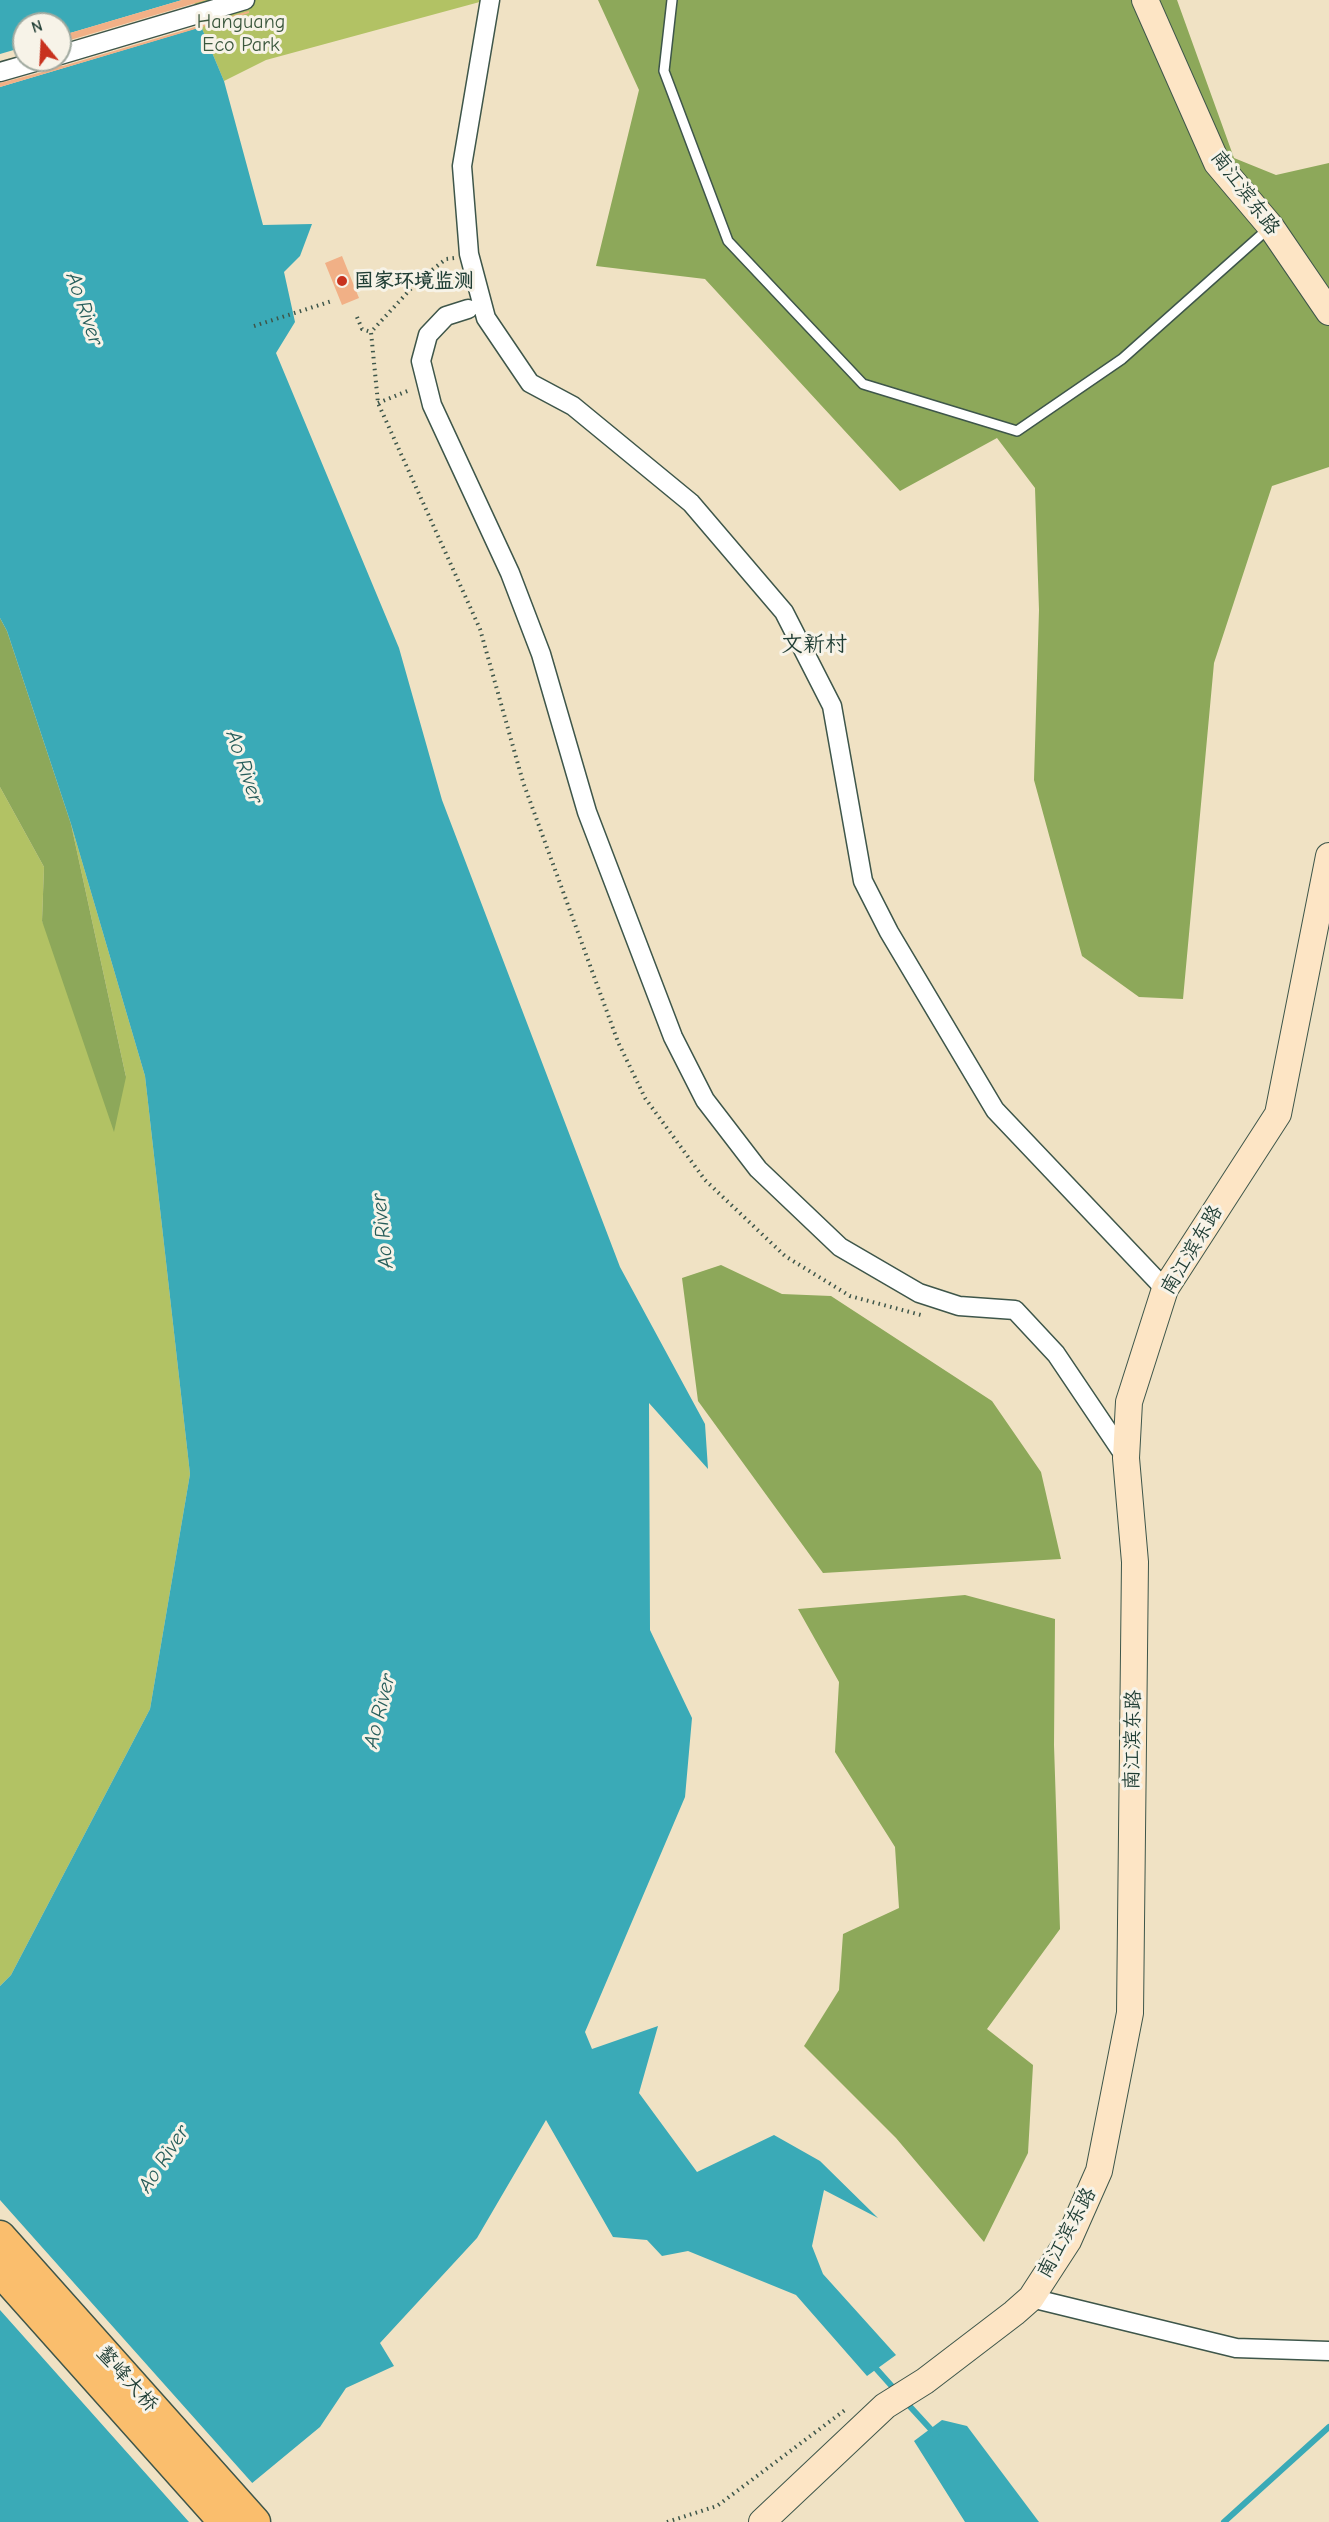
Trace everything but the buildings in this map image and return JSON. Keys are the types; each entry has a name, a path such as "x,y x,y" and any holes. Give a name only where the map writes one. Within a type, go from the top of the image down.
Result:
{"main road":[{"name":"南江滨东路","path":"1145,0 1217,163 1271,227 1329,312"},
{"name":"南江滨东路","path":"762,2522 885,2406 925,2381 1031,2298 1068,2241 1096,2179 1130,2013 1135,1562 1126,1458 1129,1402 1165,1289 1278,1114 1329,856"},
{"name":"鳌峰大桥","path":"0,2236 255,2522"},
{"name":"鳌峰大桥","path":"0,2271 224,2522"}],"street":[{"path":"72,51 245,0"},
{"path":"490,0 462,166 470,254 486,318 530,383 573,406 691,503 784,612 832,706 863,881 889,932 995,1110 1165,1289"},
{"path":"468,309 446,316 428,335 421,361 432,405 510,573 541,654 587,812 673,1037 705,1100 758,1169 840,1246 919,1293 959,1305 1015,1310 1056,1354 1126,1458"},
{"path":"1031,2298 1236,2348 1329,2351"}],"lane":[{"path":"672,0 664,71 728,241 862,384 1017,431 1122,359 1271,227"}],"path":[{"path":"254,326 332,301"},
{"path":"357,317 362,329 371,332"},
{"path":"378,403 410,389 420,411 432,405"},
{"path":"668,2522 717,2506 850,2407"}],"green space":[{"name":"Hanguang Eco Park","path":"190,0 487,0 266,60 224,81"},
{"path":"598,0 1177,0 1234,158 1276,175 1329,163 1329,467 1272,486 1214,663 1183,999 1139,997 1082,956 1034,780 1039,610 1035,488 997,438 900,491 705,279 596,266 639,90"},
{"path":"0,618 7,631 71,824 126,1077 114,1132 42,921 44,867 0,787"},
{"path":"0,787 44,867 42,921 126,1077 71,824 145,1076 190,1474 150,1709 11,1975 0,1986"},
{"path":"721,1265 782,1294 831,1296 992,1401 1041,1472 1061,1559 823,1573 698,1401 682,1278"},
{"path":"965,1595 1055,1619 1054,1745 1060,1929 987,2029 1033,2065 1028,2153 984,2242 896,2138 804,2046 839,1990 843,1934 899,1908 895,1847 835,1752 839,1682 798,1609"}],"water":[{"name":"Ao River","path":"0,0 190,0 224,81 263,225 312,224 300,256 284,272 295,322 276,353 399,648 442,800 620,1267 705,1424 708,1469 649,1403 650,1630 692,1718 685,1797 585,2032 592,2049 658,2026 639,2093 697,2172 774,2135 820,2161 878,2218 824,2190 812,2246 823,2274 896,2355 867,2376 796,2295 688,2251 662,2256 647,2240 613,2237 546,2120 477,2238 380,2343 394,2366 346,2388 320,2427 205,2522 0,2522 0,1986 11,1975 150,1709 190,1474 145,1076 71,824 7,631 0,618"},
{"path":"942,2420 967,2426 1039,2522 965,2522 914,2441"}],"pier":[{"path":"182,0 193,0 204,26 72,65 72,32"},
{"path":"12,50 12,72 50,72 0,87 0,54"},
{"path":"0,2200 254,2485 210,2522 189,2522 0,2310"}],"waterway":[{"path":"872,2364 897,2392"},
{"path":"904,2400 936,2435"},
{"path":"1224,2522 1329,2427"}],"place":[{"name":"国家环境监测","path":"342,281"}],"district":[{"name":"文新村","path":"814,645"}]}
